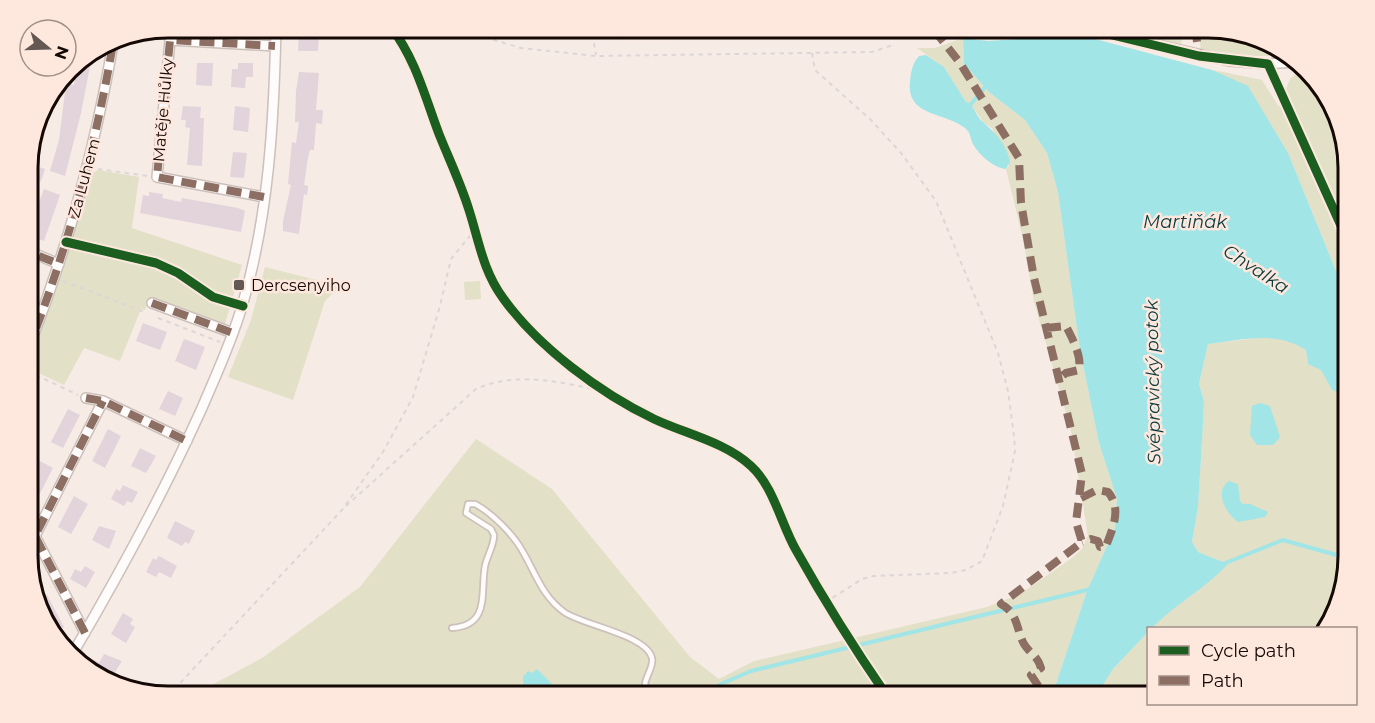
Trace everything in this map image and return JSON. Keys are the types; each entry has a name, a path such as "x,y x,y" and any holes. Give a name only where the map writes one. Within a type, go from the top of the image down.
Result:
{"street":[{"path":"76,647 124,566 187,441 233,333 250,278 264,197 275,38"},
{"path":"1125,38 1199,56 1268,64 1284,63"},
{"name":"Matěje Hůlky","path":"264,197 157,177 170,40 275,46"},
{"name":"Za Luhem","path":"38,323 55,278 86,172 103,103 112,50"},
{"path":"38,255 59,264"},
{"path":"152,303 233,333"},
{"path":"86,398 103,401 187,441"},
{"path":"38,530 103,401"},
{"path":"38,542 85,633"}],"lane":[{"path":"452,628 468,623 480,612 484,603 485,569 494,535 490,529 466,513 468,504 475,504 519,545 536,580 561,610 578,620 622,636 648,651 652,662 646,686"}],"path":[{"path":"399,38 426,92 470,211 474,231 491,279 518,318 604,391 654,419 738,454 754,468 826,602 880,685"},
{"path":"487,38 521,48 596,56 881,50 896,38"},
{"path":"594,38 596,56"},
{"path":"155,39 170,40"},
{"path":"812,53 815,70 871,120 901,153 936,201 998,353 1008,391 1015,451 1003,506 982,561 966,570 951,573 873,576 862,579 826,602"},
{"path":"86,172 102,168 157,177"},
{"path":"342,510 382,452 412,397 440,306 451,259 474,231"},
{"path":"55,278 220,342"},
{"path":"38,376 86,398"},
{"path":"177,686 342,510 477,389 488,384 511,380 540,380 604,391"}],"shaded area":[{"path":"963,38 964,64 989,92 1025,120 1047,153 1058,192 1080,350 1099,443 1117,499 1115,528 1087,591 1056,685 208,686 262,658 360,587 476,439 552,489 690,657 719,679 754,661 987,607 1020,594 1072,558 1082,549 1088,536 1071,430 1034,302 1023,239 1006,169 1009,166 992,128 984,123 970,103 966,102 944,67 917,48 935,48"},
{"path":"1148,38 1183,38 1180,46"},
{"path":"1199,38 1225,39 1250,44 1274,56 1254,56 1201,51"},
{"path":"1213,70 1262,80 1279,107 1290,79 1297,73 1311,88 1328,118 1333,134 1338,167 1338,276 1288,153 1262,110"},
{"path":"99,170 139,177 132,228 242,265 225,324 151,297 145,310 141,309 120,361 84,348 64,385 38,373 38,337 53,299 90,174"},
{"path":"265,267 340,286 325,301 293,400 228,377 251,320"},
{"path":"480,281 481,299 465,300 464,282"},
{"path":"1274,336 1292,340 1306,350 1308,363 1321,370 1332,390 1338,392 1338,556 1333,589 1317,627 1153,627 1228,564 1198,552 1192,542 1198,507 1204,401 1199,384 1208,344"},
{"path":"1147,633 1147,685 1103,685 1113,669"}],"water":[{"name":"Martiňák","path":"963,38 988,41 1091,38 1212,70 1248,86 1288,153 1338,276 1338,392 1332,390 1321,370 1308,364 1306,350 1295,344 1271,338 1258,338 1208,344 1199,384 1204,401 1198,507 1192,542 1198,552 1228,564 1153,627 1147,627 1147,633 1113,669 1103,685 1056,685 1087,591 1115,528 1117,499 1099,443 1080,350 1058,192 1047,153 1025,120 989,92 964,64"},
{"path":"926,55 944,67 966,102 970,103 981,120 1000,140 1010,162 1006,169 992,164 983,156 973,144 965,128 921,108 914,102 910,93 912,68 919,56"},
{"path":"1260,403 1270,406 1280,437 1273,445 1257,445 1250,435 1252,406"},
{"path":"1229,481 1238,484 1240,501 1243,504 1250,504 1268,512 1265,517 1238,522 1233,518 1225,508 1222,496 1222,490"},
{"path":"537,669 554,686 523,686 523,677 528,671 532,673"}],"building":[{"path":"299,38 319,38 318,51 298,51"},
{"path":"91,62 65,176 50,171 59,140 66,87 68,84 74,85 78,72"},
{"path":"197,63 213,63 212,86 196,85"},
{"path":"238,63 253,63 253,77 246,77 245,88 231,87 232,69 238,69"},
{"path":"299,72 319,73 316,110 323,110 322,124 316,123 314,150 310,150 308,157 304,185 308,186 307,195 304,194 299,234 283,231 283,221 291,185 288,184 292,142 296,143 299,122 295,122"},
{"path":"183,106 201,107 200,118 204,118 202,166 187,165 190,128 185,127 186,120 181,120"},
{"path":"235,106 250,108 248,132 233,130"},
{"path":"233,152 247,153 244,178 230,177"},
{"path":"38,167 45,169 41,181 38,180"},
{"path":"44,189 60,195 44,241 38,239 38,205"},
{"path":"149,192 163,194 162,198 181,202 182,198 245,211 241,232 140,213 143,195 149,196"},
{"path":"143,323 167,332 160,350 136,341"},
{"path":"184,339 205,347 196,370 175,361"},
{"path":"168,391 183,398 175,416 159,409"},
{"path":"68,409 80,415 63,448 51,442"},
{"path":"108,429 121,436 105,468 92,461"},
{"path":"140,448 156,456 146,473 131,466"},
{"path":"38,460 53,468 38,497"},
{"path":"123,485 138,492 132,503 127,501 124,506 111,499 116,489 120,491"},
{"path":"74,496 88,504 71,534 58,527"},
{"path":"175,521 195,531 189,544 185,542 182,546 167,538"},
{"path":"99,526 116,531 109,549 92,540"},
{"path":"159,556 177,566 171,578 159,572 156,577 146,572 153,558 156,560"},
{"path":"85,566 95,572 86,588 70,579 75,569 81,572"},
{"path":"47,595 64,627 60,629 47,605 44,596"},
{"path":"123,613 133,619 130,624 135,627 126,643 111,634"},
{"path":"104,654 122,661 114,674 93,663 95,660 99,663"}],"waterway":[{"path":"971,104 985,87"},
{"path":"1223,564 1283,540 1338,555"},
{"path":"719,685 751,671 1091,589"}],"marked path":[{"path":"940,38 960,63 1019,158 1021,203 1034,278 1082,474 1076,522 1082,542 1001,604 1011,612 1021,639 1040,664 1041,668 1031,675 1038,685"},
{"path":"1144,38 1145,44"},
{"path":"1197,38 1199,56"},
{"path":"264,197 157,177 170,40 275,46"},
{"path":"38,322 56,273 79,196 99,118 112,50"},
{"path":"39,256 59,264"},
{"path":"152,303 233,333"},
{"path":"1046,328 1066,326 1078,353 1079,370 1066,373 1058,379"},
{"path":"86,398 103,401 187,441"},
{"path":"38,530 103,401"},
{"path":"1081,498 1097,490 1108,492 1115,505 1115,518 1106,546 1100,547 1098,541 1091,539 1082,542"},
{"path":"38,542 85,633"}],"cycle path":[{"path":"399,38 419,79 459,181 486,266 503,298 517,316 552,351 592,382 633,408 717,445 751,466 766,484 791,540 817,587 880,685"},
{"path":"1125,38 1199,56 1268,64 1338,219"},
{"path":"66,242 156,263 178,273 213,297 243,306"}],"place":[{"name":"Dercsenyiho","path":"239,285"}],"water label":[{"name":"Chvalka","path":"1256,269"},
{"name":"Svépravický potok","path":"1153,382"}]}
